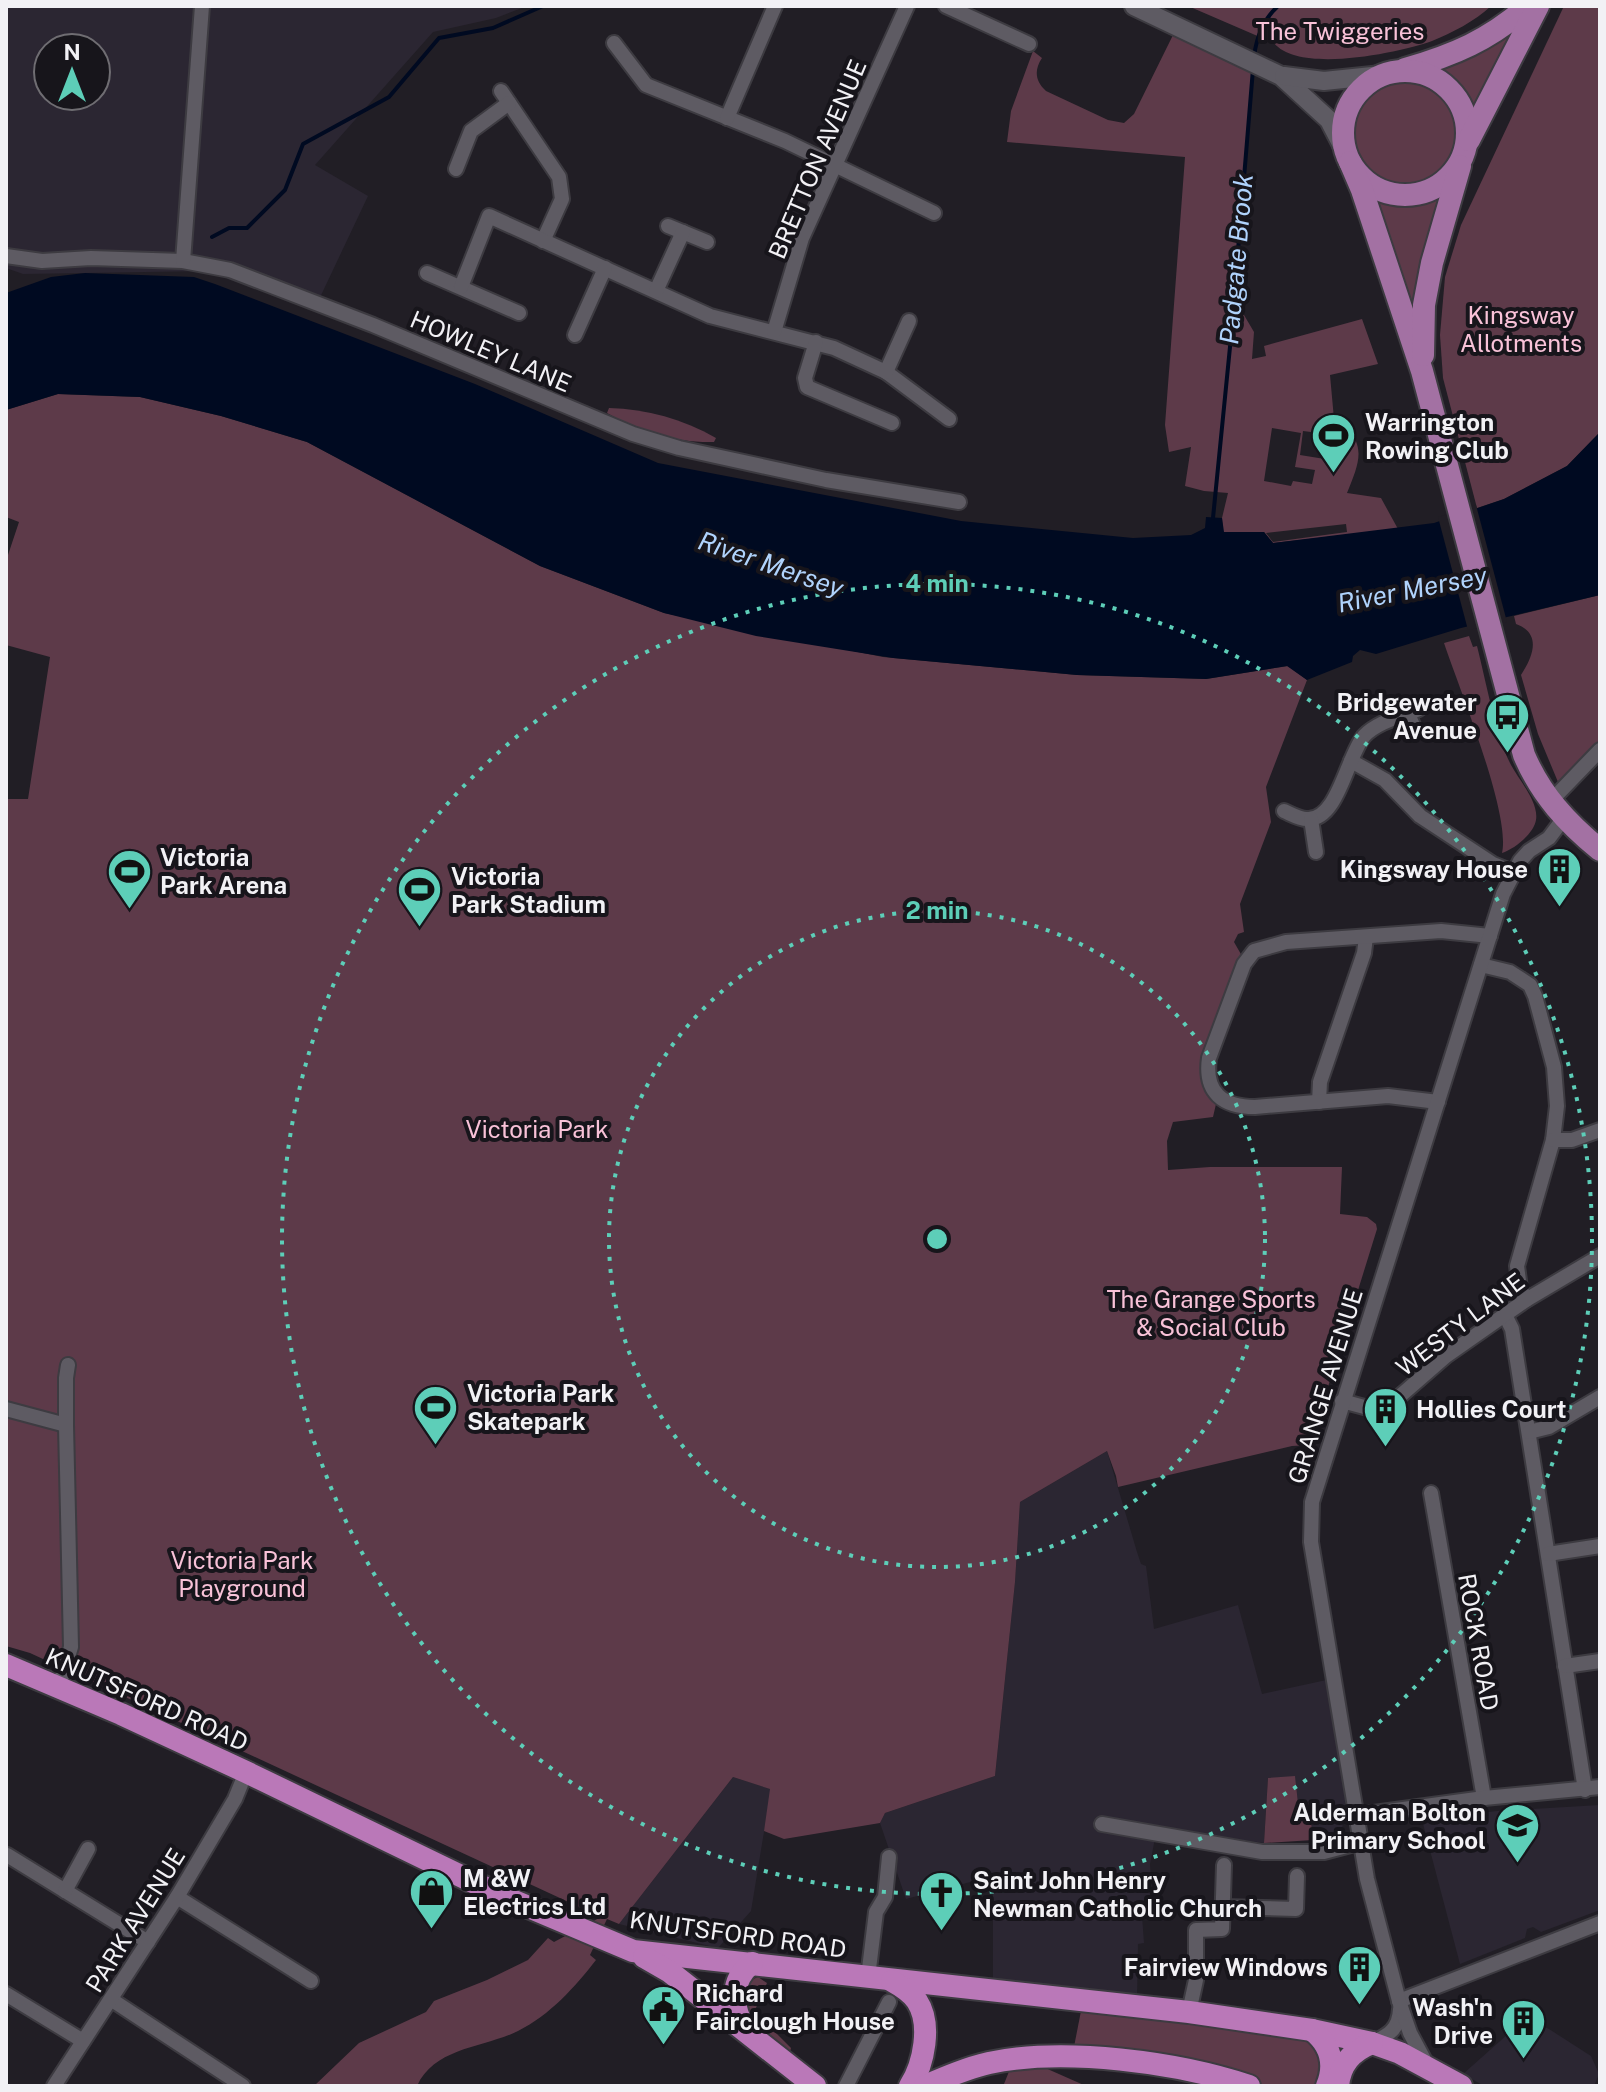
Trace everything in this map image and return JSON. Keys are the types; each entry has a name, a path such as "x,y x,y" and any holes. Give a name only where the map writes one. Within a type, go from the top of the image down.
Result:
{"highway":[{"name":"KNUTSFORD ROAD","path":"6,1665 59,1686 246,1772 450,1872 633,1951 868,1977 890,1991 1189,2012 1312,2030 1372,2043 1428,2066 1461,2086"},
{"path":"633,1951 670,1972 814,2086"},
{"path":"746,2030 736,2011 734,1995 744,1969 752,1963"},
{"path":"890,1991 917,2000 924,2019 922,2056 910,2086"},
{"path":"1312,2030 1329,2051 1331,2069 1327,2086"},
{"path":"1338,2086 1347,2059 1372,2043"},
{"path":"925,2086 991,2063 1072,2057 1184,2070 1249,2086"}],"main road":[{"path":"1528,6 1485,39 1449,57 1389,73 1366,84 1354,97 1344,122 1347,156 1362,190 1422,371 1524,755 1557,810 1600,850"},
{"path":"1347,156 1362,178 1378,190 1408,195 1436,187 1452,174 1465,151 1538,6"},
{"path":"1389,73 1434,78 1450,90 1461,106 1467,124 1465,151 1432,263 1424,305 1422,371"}],"street":[{"path":"183,261 202,6"},
{"path":"727,118 775,6"},
{"name":"BRETTON AVENUE","path":"774,332 802,238 907,6"},
{"path":"946,6 1029,44"},
{"path":"1134,6 1277,74 1329,120 1347,156"},
{"path":"614,43 646,85 835,165 934,213"},
{"path":"1277,74 1324,81 1389,73"},
{"path":"456,169 471,131 505,97 559,177 562,199 543,241"},
{"path":"461,287 489,216 710,316 816,342 886,372 949,419"},
{"path":"668,226 707,242"},
{"path":"656,291 683,232"},
{"name":"HOWLEY LANE","path":"6,256 42,261 91,258 183,261 230,270 633,434 679,448 826,480 959,502"},
{"path":"575,335 605,268"},
{"path":"427,273 519,313"},
{"path":"886,372 909,321"},
{"path":"816,342 805,378 807,387 892,423"},
{"path":"1284,811 1311,819 1328,810 1361,740 1368,732 1414,711 1416,732"},
{"name":"GRANGE AVENUE","path":"1428,2066 1410,2033 1399,2001 1371,1897 1310,1532 1314,1490 1513,872 1529,851 1549,838 1557,810 1600,750"},
{"path":"1351,761 1385,780 1420,816 1493,864 1513,872"},
{"path":"1311,819 1316,852"},
{"path":"1438,1102 1388,1096 1255,1107 1228,1103 1216,1094 1209,1081 1209,1058 1244,964 1254,951 1286,942 1441,931 1490,936"},
{"path":"1319,1102 1320,1082 1364,953 1366,937"},
{"path":"1481,965 1518,976 1530,985 1554,1067 1557,1106 1553,1140 1519,1255 1518,1281 1526,1300"},
{"path":"1553,1140 1572,1140 1600,1130"},
{"name":"WESTY LANE","path":"1342,1401 1368,1408 1392,1403 1446,1356 1526,1300 1600,1256"},
{"path":"1359,1815 1484,1798 1593,1789 1565,1666 1512,1329 1505,1315"},
{"path":"59,1686 71,1647 66,1425 68,1365"},
{"path":"1529,1432 1549,1427 1600,1397"},
{"path":"6,1409 66,1425"},
{"name":"ROCK ROAD","path":"1431,1493 1484,1798"},
{"path":"1548,1554 1600,1546"},
{"path":"1565,1666 1600,1661"},
{"name":"PARK AVENUE","path":"54,2086 177,1897 235,1799 246,1772"},
{"path":"1102,1824 1262,1852 1324,1852 1362,1842"},
{"path":"65,1891 88,1849"},
{"path":"7,1855 148,1942"},
{"path":"868,1977 876,1912 885,1897 889,1857"},
{"path":"1189,2012 1196,1980 1196,1930 1222,1929 1224,1865"},
{"path":"1222,1907 1296,1909 1297,1876"},
{"path":"177,1897 311,1981"},
{"path":"1372,2043 1387,2036 1396,2027 1399,2001 1600,1923"},
{"path":"846,2086 890,1991"},
{"path":"6,1994 83,2041"},
{"path":"112,2000 243,2086"}],"shaded area":[{"path":"6,6 527,6 496,18 433,32 315,165 368,196 315,308 207,271 23,274 6,268"},
{"path":"1107,1451 1141,1564 1146,1566 1154,1629 1238,1605 1262,1694 1331,1679 1346,1797 1341,1838 1313,1840 1309,1803 1298,1803 1295,1777 1268,1778 1264,1843 1157,1828 1150,1864 1152,1897 1141,1902 1144,1943 1138,1944 1137,1999 993,1991 993,1876 906,1899 880,1823 885,1813 995,1776 1020,1502"},
{"path":"733,1777 771,1789 751,1911 718,1948 619,1924"},
{"name":"Alderman Bolton Primary School","path":"1600,1805 1600,1910 1541,1932 1533,1927 1527,1929 1525,1938 1460,1964 1422,1820 1497,1811"},
{"path":"1526,2018 1591,2056 1599,2074 1594,2086 1484,2086 1463,2074"}],"green space":[{"name":"The Twiggeries","path":"1188,6 1491,6 1463,26 1432,41 1374,55 1326,59 1287,52 1274,43"},
{"name":"Kingsway Allotments","path":"1564,6 1600,6 1600,432 1567,466 1504,499 1477,508 1443,378 1440,335 1445,277 1461,225"},
{"path":"1533,7 1474,110 1463,93 1437,68"},
{"path":"1174,33 1252,72 1234,298 1254,332 1252,359 1266,356 1264,346 1362,319 1378,364 1330,375 1334,419 1353,435 1357,444 1358,461 1347,493 1381,498 1398,529 1273,543 1264,532 1223,532 1222,518 1228,493 1185,486 1191,447 1169,452 1165,425 1185,157 1007,142 1011,111 1033,51 1042,58 1037,75 1046,91 1108,120 1124,123 1134,114","holes":["1272,428 1301,433 1295,467 1315,470 1312,484 1293,481 1291,486 1264,481","1303,431 1335,435 1331,460 1300,455","1346,524 1347,532 1273,542 1266,533"]},
{"path":"1405,82 1425,85 1448,104 1453,113 1456,133 1453,153 1434,176 1425,181 1405,184 1385,181 1362,162 1357,153 1354,133 1357,113 1376,90 1385,85"},
{"path":"1446,192 1418,328 1375,197 1411,202"},
{"name":"Victoria Park","path":"58,394 140,397 221,416 307,442 540,566 664,613 883,657 1077,675 1206,679 1288,666 1307,680 1266,787 1271,822 1240,904 1244,932 1238,934 1234,942 1242,956 1200,1072 1202,1083 1216,1104 1213,1117 1173,1122 1167,1141 1168,1170 1342,1167 1340,1214 1367,1217 1376,1224 1310,1445 1292,1446 1118,1487 1107,1451 1020,1502 995,1776 885,1813 880,1823 784,1839 764,1831 770,1789 733,1777 619,1924 607,1919 590,1955 596,1960 561,2000 518,2031 462,2050 436,2063 417,2086 314,2086 359,2043 426,2012 434,2001 528,1960 548,1938 554,1942 601,1917 30,1653 6,1646 6,799 28,799 50,657 6,645 6,561 19,522 6,517 6,410"},
{"path":"609,408 664,416 716,438 714,442 700,442 659,435 607,413"},
{"path":"1600,595 1600,744 1558,782 1538,734 1521,675 1529,661 1532,640 1524,628 1516,624 1514,616"},
{"path":"1469,636 1473,647 1477,646 1505,752 1532,799 1536,813 1528,835 1502,853 1503,835 1492,781 1444,643"},
{"path":"1295,1776 1298,1803 1309,1803 1313,1840 1264,1843 1268,1778"},
{"path":"758,1977 767,1983 751,2019 770,2021 769,2026 791,2048 790,2052 753,2026 742,2004 749,1981"},
{"path":"1081,2011 1312,2030 1327,2086 1249,2086 1072,2057"},
{"path":"1043,2067 1086,2086 967,2086 1004,2084 1010,2069"}],"water":[{"name":"River Mersey","path":"85,273 194,277 475,384 658,463 961,521 1133,538 1191,535 1205,528 1206,517 1222,518 1224,532 1264,532 1273,543 1434,523 1504,499 1567,466 1600,432 1600,595 1461,628 1376,654 1360,650 1353,656 1352,662 1307,680 1287,666 1206,679 1077,675 893,658 756,636 664,613 540,566 307,442 221,416 140,397 58,394 6,410 6,293 51,277"}],"pier":[{"path":"1476,505 1507,622 1468,630 1438,517"}],"waterway":[{"path":"212,237 229,228 247,228 285,190 303,144 389,97 439,38 493,28 543,6"},
{"name":"Padgate Brook","path":"1254,56 1262,29 1278,6"},
{"name":"Padgate Brook","path":"1213,518 1253,69"}],"place":[{"name":"Warrington Rowing Club","path":"1334,475"},
{"name":"Bridgewater Avenue","path":"1508,755"},
{"name":"Kingsway House","path":"1559,908"},
{"name":"Victoria Park Arena","path":"129,910"},
{"name":"Victoria Park Stadium","path":"420,929"},
{"name":"Victoria Park Skatepark","path":"436,1446"},
{"name":"Hollies Court","path":"1385,1448"},
{"name":"Alderman Bolton Primary School","path":"1517,1865"},
{"name":"M &W Electrics Ltd","path":"432,1931"},
{"name":"Saint John Henry Newman Catholic Church","path":"942,1933"},
{"name":"Fairview Windows","path":"1359,2006"},
{"name":"Richard Fairclough House","path":"664,2046"},
{"name":"Wash'n Drive","path":"1524,2060"}],"park label":[{"name":"The Grange Sports & Social Club","path":"1211,1313"},
{"name":"Victoria Park Playground","path":"242,1574"}]}
